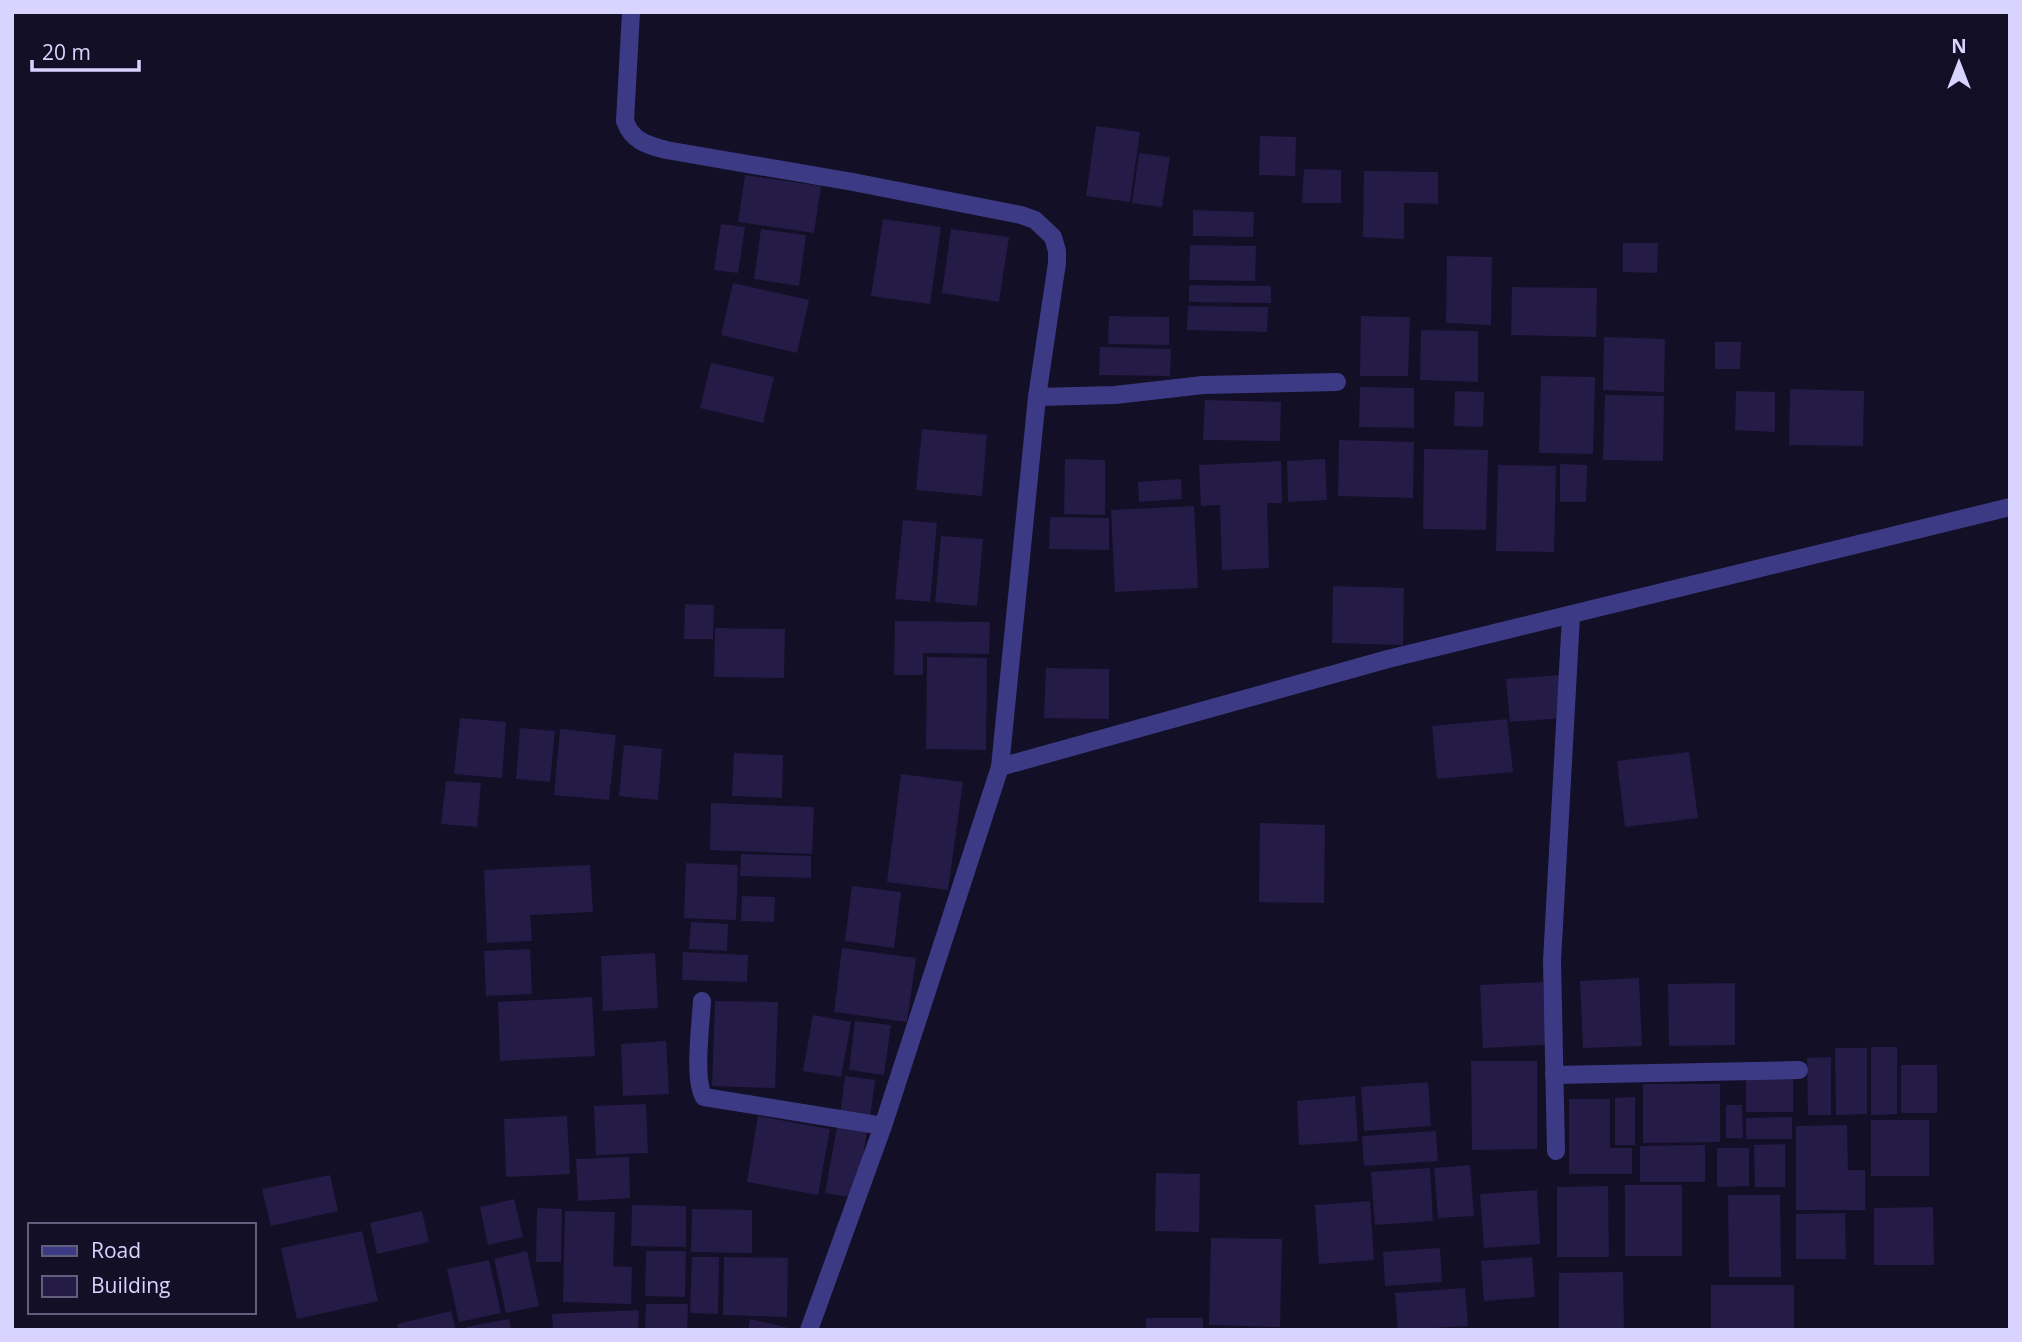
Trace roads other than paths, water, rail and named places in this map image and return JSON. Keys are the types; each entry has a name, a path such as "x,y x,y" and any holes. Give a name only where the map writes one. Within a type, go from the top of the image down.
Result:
{"street":[{"path":"631,12 625,121 631,134 645,144 1021,215 1044,227 1056,243 1058,263 1037,397 1000,767 883,1126 809,1330"},
{"path":"1037,397 1115,394 1215,384 1337,382"},
{"path":"1000,767 1388,659 2010,507"},
{"path":"1556,1151 1552,961 1571,616"},
{"path":"702,1001 699,1055 700,1091 704,1097 883,1126"},
{"path":"1554,1075 1799,1070"}]}
